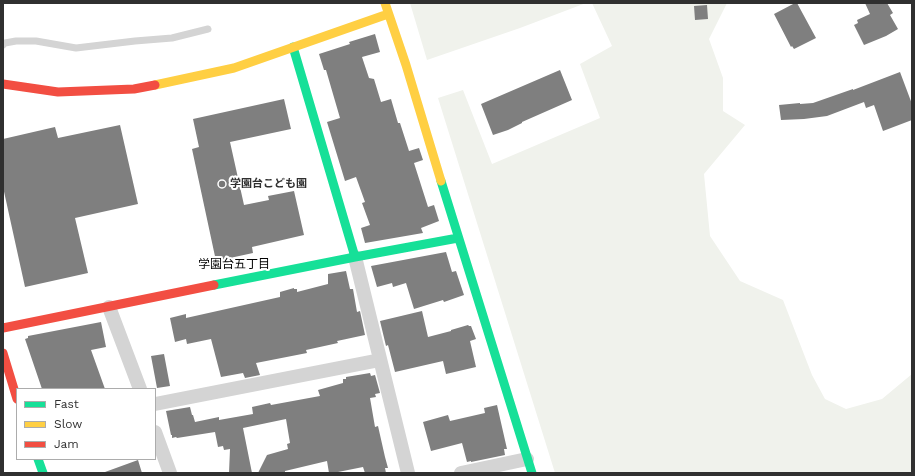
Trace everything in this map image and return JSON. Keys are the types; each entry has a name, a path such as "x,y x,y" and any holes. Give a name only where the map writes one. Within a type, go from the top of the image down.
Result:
{"street":[{"path":"385,3 406,65 458,238 532,473"},
{"path":"3,84 58,92 134,89 234,68 388,14"},
{"path":"293,47 354,257 408,473"},
{"path":"3,328 354,257 458,238"},
{"path":"110,307 140,388"},
{"path":"3,353 16,396"},
{"path":"156,404 380,360"},
{"path":"156,435 170,473"},
{"path":"461,473 528,459"},
{"path":"38,460 43,473"}],"lane":[{"path":"3,45 5,43 16,41 36,42 76,48 172,38 208,29"}],"shaded area":[{"path":"410,3 586,3 520,28 427,60"},
{"path":"592,3 727,3 709,39 723,78 723,111 745,125 704,174 710,236 740,281 783,300 812,375 825,399 846,409 882,399 912,374 912,473 555,473 438,98 463,90 492,164 600,118 580,64 612,46"}],"building":[{"path":"797,3 816,38 794,49 792,46 791,47 774,14"},
{"path":"865,3 887,3 893,13 890,15 898,29 886,36 864,45 854,25 858,23 857,20 870,14"},
{"path":"707,5 708,19 695,20 694,6"},
{"path":"375,34 380,52 362,57 369,78 374,79 381,102 391,99 398,123 400,123 409,151 419,148 423,160 414,163 428,207 434,205 439,221 421,228 423,233 365,243 361,228 370,225 362,203 365,202 356,177 345,181 327,122 340,118 326,70 324,70 319,54 350,44 349,42"},
{"path":"560,70 572,100 522,122 508,130 493,135 481,104"},
{"path":"900,72 912,104 912,120 883,131 874,105 866,108 864,102 827,116 781,120 779,105 813,103"},
{"path":"284,99 291,129 230,142 244,205 269,200 268,196 294,191 304,235 252,247 253,253 216,261 192,149 199,147 193,119"},
{"path":"120,125 138,204 75,218 88,273 25,287 3,187 3,139 55,127 58,138"},
{"path":"446,252 452,272 456,271 464,295 444,302 443,300 414,309 406,283 393,287 392,283 377,287 371,266"},
{"path":"346,271 350,289 353,289 357,312 360,311 365,335 306,350 307,353 256,363 260,375 245,378 243,373 221,377 211,339 187,344 186,339 175,342 170,318 186,314 186,318 280,297 280,292 294,288 297,289 297,292 328,284 328,274"},
{"path":"422,311 428,337 468,325 471,326 476,339 470,341 476,367 446,374 443,361 395,372 388,345 386,346 380,321"},
{"path":"101,322 106,347 91,350 105,388 42,388 25,339 28,338 28,336"},
{"path":"164,354 170,386 157,388 151,356"},
{"path":"370,373 371,376 375,375 380,393 375,394 376,397 370,398 375,427 378,426 388,468 385,468 386,473 365,473 363,467 329,473 327,461 285,471 285,473 258,473 267,455 288,449 287,444 290,443 286,419 243,428 252,473 229,473 230,449 224,450 223,446 218,447 215,432 177,438 172,438 171,435 166,411 190,407 195,422 219,417 219,420 253,414 252,407 320,396 318,390 343,383 343,379 346,379 346,377"},
{"path":"497,405 507,449 504,449 505,455 467,462 462,443 431,451 423,422 448,415 450,421 485,413 484,408"},
{"path":"138,460 142,473 105,473 105,472"}],"traffic: fast":[{"path":"293,47 355,257"},
{"path":"441,181 532,473"},
{"path":"214,285 458,238"},
{"path":"38,460 43,473"}],"traffic: slow":[{"path":"385,3 406,65 441,181"},
{"path":"155,85 234,68 388,14"}],"traffic: jam":[{"path":"3,84 58,92 134,89 155,85"},
{"path":"3,328 214,285"},
{"path":"3,353 16,396"}],"place":[{"name":"学園台こども園","path":"222,184"}],"district":[{"name":"学園台五丁目","path":"234,264"}]}
